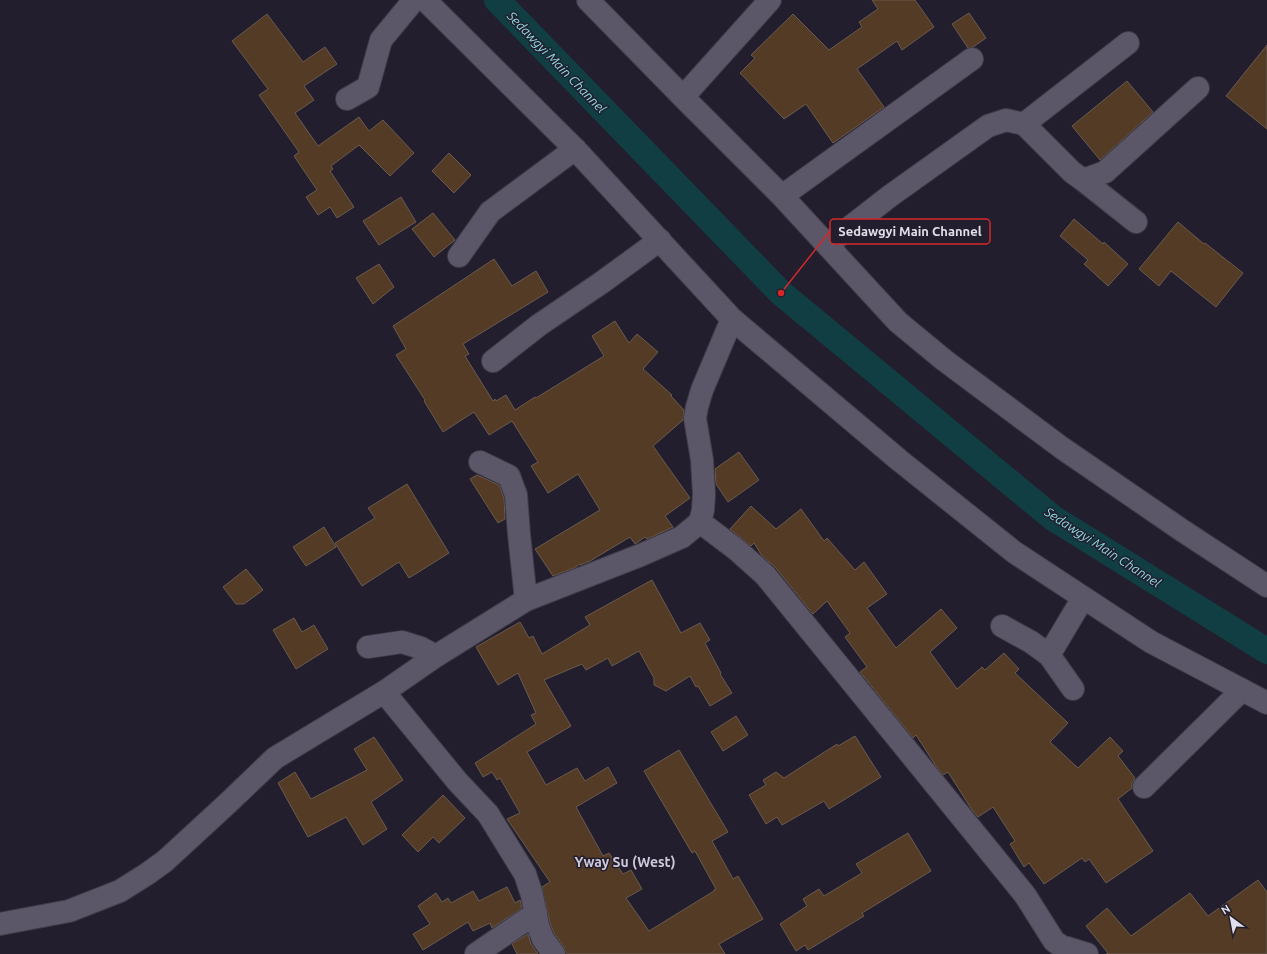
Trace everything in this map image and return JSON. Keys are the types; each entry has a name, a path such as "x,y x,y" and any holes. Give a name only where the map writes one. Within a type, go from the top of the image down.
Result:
{"street":[{"path":"347,99 368,87 382,40 414,0"},
{"path":"425,0 575,149 732,319 899,460 1002,543 1083,598 1151,642 1267,703"},
{"path":"588,0 782,196 898,322 944,360 1062,448 1182,531 1267,586"},
{"path":"683,97 770,0"},
{"path":"1024,124 1128,43"},
{"path":"782,196 972,59"},
{"path":"1083,180 1105,172 1198,88"},
{"path":"827,244 890,196 988,126 1006,120 1024,124 1072,172 1136,222"},
{"path":"459,256 490,212 575,149"},
{"path":"493,360 539,325 601,283 660,240"},
{"path":"0,924 69,911 120,891 165,861 275,758 384,692 436,656 526,600 682,537 700,522 703,510 704,494 702,460 695,418 697,407 702,390 732,319"},
{"path":"480,462 508,476 516,495 526,600"},
{"path":"700,522 738,550 765,575 1025,895 1054,948 1061,946 1087,954"},
{"path":"1049,655 1083,598"},
{"path":"1002,626 1031,642 1049,655 1073,689"},
{"path":"368,647 402,642 421,648 436,656"},
{"path":"1144,787 1242,690"},
{"path":"384,692 457,781 488,814 525,874 532,894 538,926 543,939 554,954"},
{"path":"476,954 536,913"}],"building":[{"path":"872,0 915,0 934,27 902,50 897,41 857,69 884,107 833,143 806,104 784,119 740,73 755,58 751,55 793,14 829,50 862,27 859,22 878,9"},
{"path":"969,13 986,38 973,47 968,48 952,24"},
{"path":"267,14 303,62 325,47 337,64 304,86 314,100 295,113 318,146 359,117 369,131 383,120 414,153 390,176 359,145 331,166 333,169 330,171 354,207 337,218 330,207 318,215 306,197 317,190 294,156 299,152 259,95 268,89 232,41"},
{"path":"1267,45 1267,129 1226,96"},
{"path":"1127,81 1153,112 1100,160 1072,126"},
{"path":"449,153 471,175 454,193 432,171"},
{"path":"401,197 416,222 379,245 363,221"},
{"path":"433,213 455,240 434,257 412,229"},
{"path":"1074,219 1103,244 1104,242 1128,264 1108,286 1084,264 1088,260 1060,236"},
{"path":"1178,222 1204,244 1205,243 1243,273 1216,307 1171,271 1159,286 1139,269"},
{"path":"494,259 512,286 536,271 548,292 463,344 469,354 465,356 493,401 495,399 496,401 506,395 515,410 604,356 592,336 615,321 629,343 637,334 658,352 643,369 672,395 671,396 684,410 683,420 653,446 690,498 665,516 673,527 647,539 645,537 635,544 630,537 590,561 553,576 535,549 600,510 578,474 548,493 531,466 538,462 512,421 489,435 474,412 443,432 424,401 425,400 396,355 406,349 393,326"},
{"path":"379,264 394,287 373,304 356,278"},
{"path":"739,452 759,480 728,502 716,484 715,469"},
{"path":"477,475 499,485 504,498 505,519 498,523 470,479"},
{"path":"407,484 449,553 409,578 399,562 362,586 335,543 375,518 368,508"},
{"path":"751,506 776,529 801,509 824,541 827,538 855,570 864,562 887,594 867,608 896,648 941,609 957,628 930,652 957,689 982,667 985,670 1004,653 1019,669 1015,673 1068,723 1050,742 1078,768 1110,737 1123,751 1118,756 1135,778 1132,783 1132,788 1118,799 1153,851 1106,883 1089,859 1085,862 1082,858 1044,884 1029,863 1024,867 1010,844 1015,841 993,807 978,817 948,772 943,775 916,735 913,738 860,672 867,667 845,637 850,633 827,601 813,614 775,567 762,556 754,543 751,546 730,529"},
{"path":"324,527 336,547 306,566 293,547"},
{"path":"246,569 263,590 244,604 236,604 223,587"},
{"path":"652,580 681,633 700,623 710,640 705,643 721,673 720,674 732,693 710,706 690,676 666,691 654,685 654,678 639,651 612,666 608,658 586,670 582,664 544,680 571,726 527,752 546,785 577,768 585,781 608,767 617,783 576,807 603,856 609,853 623,874 631,870 642,889 626,898 649,931 716,889 695,851 692,853 644,771 679,750 728,832 712,841 733,879 738,876 763,919 719,944 725,954 566,954 564,947 554,933 550,923 542,887 550,882 507,819 520,813 500,778 497,780 492,772 483,777 475,763 536,724 531,715 536,713 518,673 498,685 476,647 520,622 529,638 533,636 542,654 590,625 585,617"},
{"path":"294,618 302,632 314,625 328,649 296,669 273,630"},
{"path":"736,716 748,735 723,751 711,732"},
{"path":"855,736 881,777 829,809 824,801 782,825 777,817 766,824 749,795 766,785 763,780 776,772 784,778 837,744 838,746"},
{"path":"374,737 403,780 371,802 387,829 363,845 346,817 308,837 278,783 295,772 311,799 367,770 354,749"},
{"path":"443,795 465,818 439,843 433,837 418,852 402,835"},
{"path":"908,833 931,871 862,913 864,916 808,950 805,945 796,951 780,924 807,906 803,899 819,889 824,896 862,873 856,864"},
{"path":"1258,880 1267,892 1267,954 1106,954 1108,953 1086,926 1107,908 1131,936 1190,893 1208,916"},
{"path":"507,887 515,903 520,900 522,908 492,928 490,923 473,931 468,922 423,950 413,934 430,924 418,906 436,893 442,902 448,898 451,903 473,891 479,901"},
{"path":"528,934 531,944 538,954 517,954 512,944"}],"waterway":[{"name":"Sedawgyi Main Channel","path":"497,0 781,293 1053,518 1267,651"}],"place":[{"name":"Sedawgyi Main Channel","path":"781,293"}],"district":[{"name":"Yway Su (West)","path":"625,862"}]}
